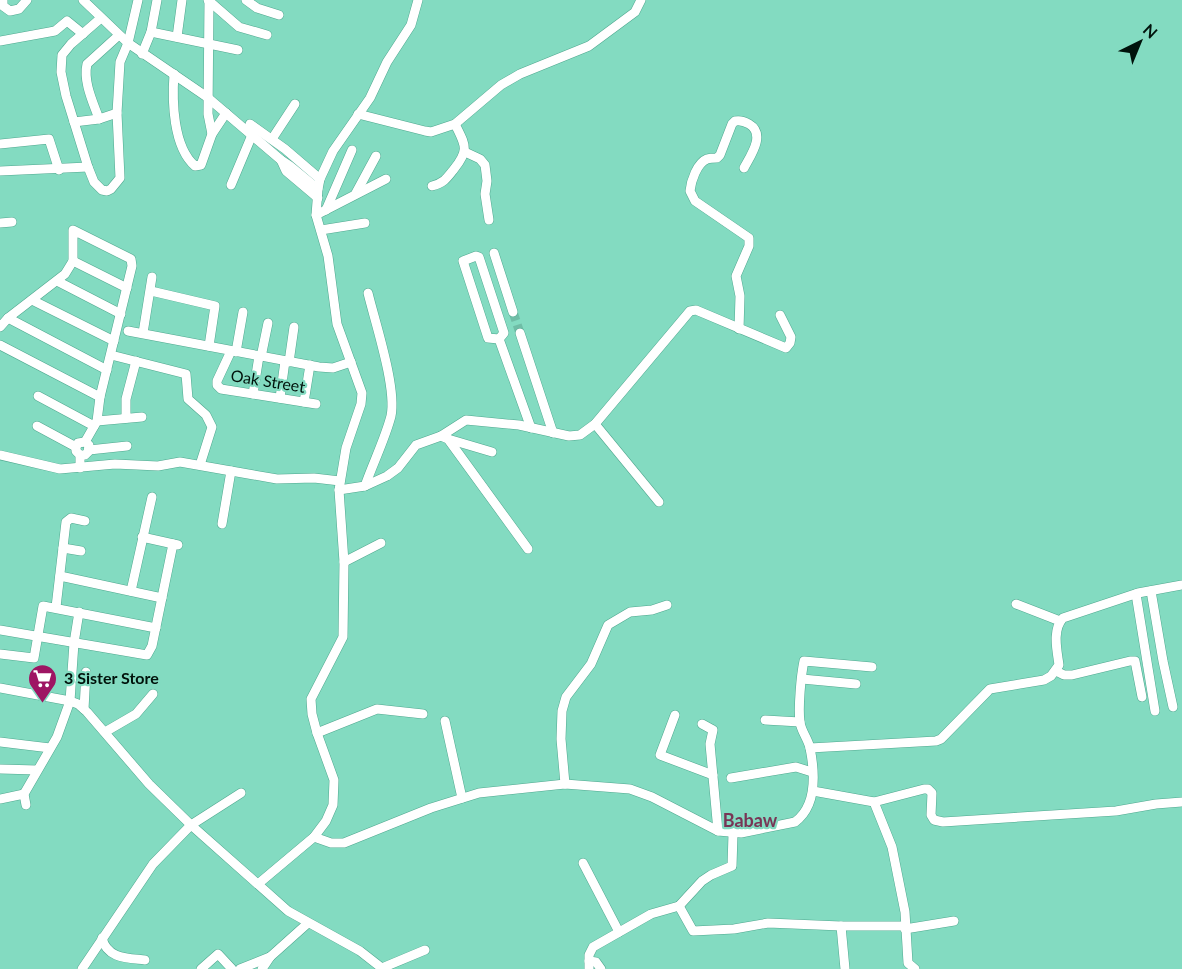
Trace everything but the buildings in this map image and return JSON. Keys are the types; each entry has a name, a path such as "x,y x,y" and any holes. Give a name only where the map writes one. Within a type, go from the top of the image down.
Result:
{"street":[{"path":"3,0 3,6 10,11 19,9 27,0"},
{"path":"83,0 128,43 207,97 318,194"},
{"path":"90,7 98,0"},
{"path":"101,18 62,55 61,72 88,167 94,182 102,190 111,189 118,182 120,174 117,114 120,62 128,43 138,0"},
{"path":"142,54 151,32 157,0"},
{"path":"177,37 182,0"},
{"path":"208,0 239,27 267,35"},
{"path":"208,0 207,97 212,134"},
{"path":"246,0 257,8 279,15"},
{"path":"258,884 314,837 326,821 333,806 333,780 317,733 311,699 343,637 344,562 339,485 346,448 361,404 362,393 337,324 328,256 316,215 320,179 333,151 370,98 387,62 411,25 418,0"},
{"path":"358,114 431,132 455,124 512,78 589,46 635,12 641,0"},
{"path":"0,41 55,31 67,21 82,34"},
{"path":"151,32 238,50"},
{"path":"99,119 88,85 87,64 119,35"},
{"path":"174,74 174,115 184,151 195,166 201,165 212,134 226,113"},
{"path":"272,139 296,104"},
{"path":"74,122 117,114"},
{"path":"739,329 740,296 736,276 749,246 749,238 745,233 695,201 690,191 695,173 703,162 720,155 732,124 739,120 753,126 758,138 744,168"},
{"path":"250,124 320,179"},
{"path":"432,186 447,180 462,161 465,152 455,124"},
{"path":"231,185 252,135"},
{"path":"0,144 49,139 59,170"},
{"path":"326,210 352,150"},
{"path":"465,152 480,159 485,165 487,181 485,194 489,220"},
{"path":"355,194 376,156"},
{"path":"0,171 88,167"},
{"path":"316,215 386,179"},
{"path":"0,223 12,222"},
{"path":"321,230 365,223"},
{"path":"0,327 8,318 65,274 73,261 73,230 131,259 132,266 100,397 96,423 85,455 37,426"},
{"path":"494,253 513,312"},
{"path":"479,257 504,333 499,339 488,338 463,261 465,259 479,257"},
{"path":"73,261 127,288"},
{"path":"143,333 152,277"},
{"path":"57,281 121,314"},
{"path":"151,291 215,306 209,346"},
{"path":"365,486 391,415 392,398 368,292"},
{"path":"32,300 114,341"},
{"path":"0,455 60,469 115,464 161,466 180,462 277,479 312,478 339,485 365,486 398,468 416,445 444,437 466,420 531,428 569,436 580,435 595,424 690,311 696,310 786,348 791,337 780,315"},
{"path":"233,352 243,312"},
{"path":"8,318 107,370"},
{"path":"253,394 268,324"},
{"path":"280,398 294,327"},
{"path":"128,331 310,366 333,368 351,362"},
{"path":"520,333 553,433"},
{"path":"499,339 531,428"},
{"path":"0,345 100,397"},
{"name":"Oak Street","path":"233,352 216,385 221,389 316,404"},
{"path":"111,355 187,375 188,399 206,415 212,427 200,465"},
{"path":"126,418 126,399 136,361"},
{"path":"304,402 310,366"},
{"path":"38,396 96,423 142,417"},
{"path":"595,424 659,502"},
{"path":"444,437 492,452"},
{"path":"444,437 528,549"},
{"path":"87,446 127,446"},
{"path":"78,451 80,468"},
{"path":"222,524 231,471"},
{"path":"130,591 152,497"},
{"path":"56,607 67,519 85,520"},
{"path":"0,630 147,656 153,646 162,598 176,545 142,537"},
{"path":"344,562 381,543"},
{"path":"63,548 81,551"},
{"path":"60,576 162,598"},
{"path":"810,748 936,741 945,735 990,689 1044,680 1056,671 1059,665 1056,632 1060,621 1075,612 1136,594 1182,585"},
{"path":"1152,591 1173,707"},
{"path":"1136,594 1155,711"},
{"path":"565,784 561,739 562,711 566,698 591,664 608,625 630,612 652,610 667,604"},
{"path":"1016,604 1060,621"},
{"path":"0,654 33,659 42,607 45,606 156,628"},
{"path":"26,805 24,794 57,737 70,700 74,643 79,612"},
{"path":"314,837 332,843 344,843 431,808 479,793 565,784 630,789 652,797 718,831 733,834 795,822 808,808 813,791 810,748 800,722 804,662 807,660 872,667"},
{"path":"1056,671 1064,675 1072,675 1130,660 1135,661 1142,697"},
{"path":"1149,672 1165,669"},
{"path":"84,709 86,672"},
{"path":"802,679 856,684"},
{"path":"0,688 70,700 84,709 148,784 288,911 360,951 382,969 424,950"},
{"path":"105,732 136,714 153,694"},
{"path":"317,733 377,709 423,714"},
{"path":"675,715 660,755 713,775"},
{"path":"765,720 800,722"},
{"path":"445,721 462,798"},
{"path":"702,724 713,730 710,744 718,831"},
{"path":"0,742 50,748"},
{"path":"732,778 775,774 796,767 812,772"},
{"path":"0,769 37,770"},
{"path":"813,791 874,802 928,789 932,793 931,815 934,820 943,822 1116,811 1182,802"},
{"path":"82,969 153,864 191,825 240,793"},
{"path":"0,799 24,794"},
{"path":"874,802 892,847 905,912 910,967"},
{"path":"600,969 596,962 589,965 589,955 593,947 651,914 679,906 702,880 732,866 733,834"},
{"path":"583,863 619,932"},
{"path":"679,906 693,931 734,929 768,923 905,928 954,921"},
{"path":"262,969 270,957 308,923"},
{"path":"841,926 845,969"},
{"path":"102,938 107,949 116,956 145,960"},
{"path":"201,969 218,954 232,969"},
{"path":"240,969 270,957"}],"tunnel":[{"path":"513,312 520,333"}],"place":[{"name":"3 Sister Store","path":"43,704"}],"district":[{"name":"Babaw","path":"750,821"}]}
